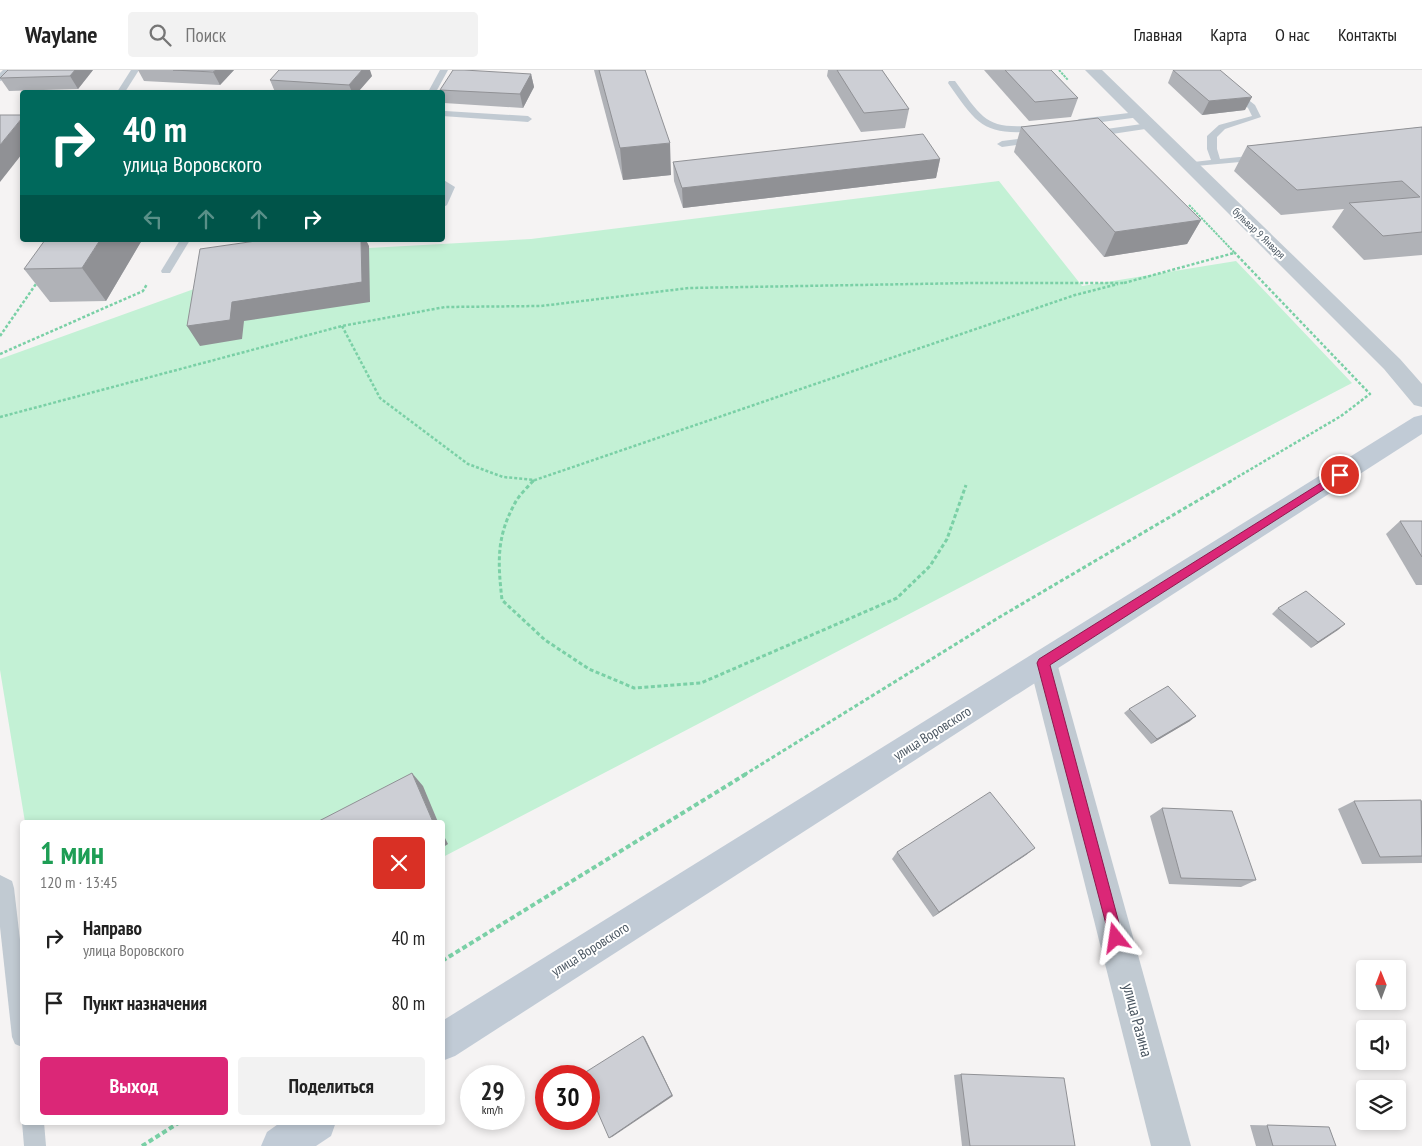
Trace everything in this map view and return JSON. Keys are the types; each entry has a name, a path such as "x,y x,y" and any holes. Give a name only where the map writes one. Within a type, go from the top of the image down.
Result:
{"main road":[{"name":"улица Воровского","path":"445,1041 1422,423"},
{"path":"281,1146 312,1125"}],"street":[{"name":"бульвар 9 Января","path":"1093,70 1392,364 1422,399"},
{"name":"улица Разина","path":"1043,663 1171,1146"}],"lane":[{"path":"0,78 7,70"},
{"path":"122,90 135,70"},
{"path":"433,90 444,70"},
{"path":"952,83 980,122 989,127 1002,131 1017,131 1044,127"},
{"path":"1216,162 1212,149 1212,136 1222,128 1256,117 1252,107 1236,94"},
{"path":"445,115 528,119"},
{"path":"1072,123 1106,119 1143,121"},
{"path":"1084,135 1143,121"},
{"path":"1002,144 1047,139"},
{"path":"1188,165 1265,157"},
{"path":"445,184 450,187 445,198"},
{"path":"166,271 184,242"},
{"path":"0,884 5,888 20,1019"},
{"path":"33,1125 36,1146"}],"path":[{"path":"1059,70 1106,119"},
{"path":"445,959 998,618 1340,416 1370,394 1189,206"},
{"path":"342,326 380,398 468,464 503,477 535,480 1075,295 1235,253"},
{"path":"0,354 143,290 152,276 166,271"},
{"path":"0,336 39,280"},
{"path":"0,418 342,326 444,307 541,306 689,288 1124,282"},
{"path":"535,480 514,504 500,539 498,564 502,600 545,640 589,669 634,688 701,683 897,598 930,566 947,539 966,485"},
{"path":"142,1146 175,1125"}],"green space":[{"path":"999,181 1082,286 1236,261 1352,383 445,856 445,820 25,820 0,670 0,359 194,289 222,256 531,239"}],"building":[{"path":"8,70 75,70 70,76 0,78"},
{"path":"173,70 216,70 213,72"},
{"path":"279,70 362,70 349,85 270,80"},
{"path":"453,70 531,74 520,94 440,90"},
{"path":"599,70 645,70 670,143 620,148"},
{"path":"837,70 882,70 909,109 864,113"},
{"path":"1005,70 1051,70 1078,98 1035,102"},
{"path":"1173,70 1220,70 1252,97 1209,101"},
{"path":"0,115 20,115 20,120 0,145"},
{"path":"1098,118 1201,220 1115,232 1021,127"},
{"path":"1422,127 1422,232 1383,236 1349,203 1420,197 1402,181 1297,190 1247,146"},
{"path":"923,134 940,159 682,188 673,162"},
{"path":"44,242 99,242 82,268 24,269"},
{"path":"249,242 361,242 362,282 232,302 230,320 187,326 200,249"},
{"path":"1400,521 1422,521 1422,557"},
{"path":"1306,591 1345,624 1318,642 1278,608"},
{"path":"1168,686 1196,716 1157,739 1129,709"},
{"path":"412,773 432,820 321,820"},
{"path":"990,792 1035,848 939,912 897,852"},
{"path":"1421,800 1422,856 1380,857 1354,801"},
{"path":"1162,808 1232,811 1256,880 1181,878"},
{"path":"643,1036 672,1095 609,1138 600,1117 600,1065 597,1065"},
{"path":"961,1074 1064,1078 1075,1146 970,1146"},
{"path":"1267,1125 1329,1127 1336,1146 1273,1146"}],"route":[{"path":"1116,938 1043,663 1340,475"}]}
